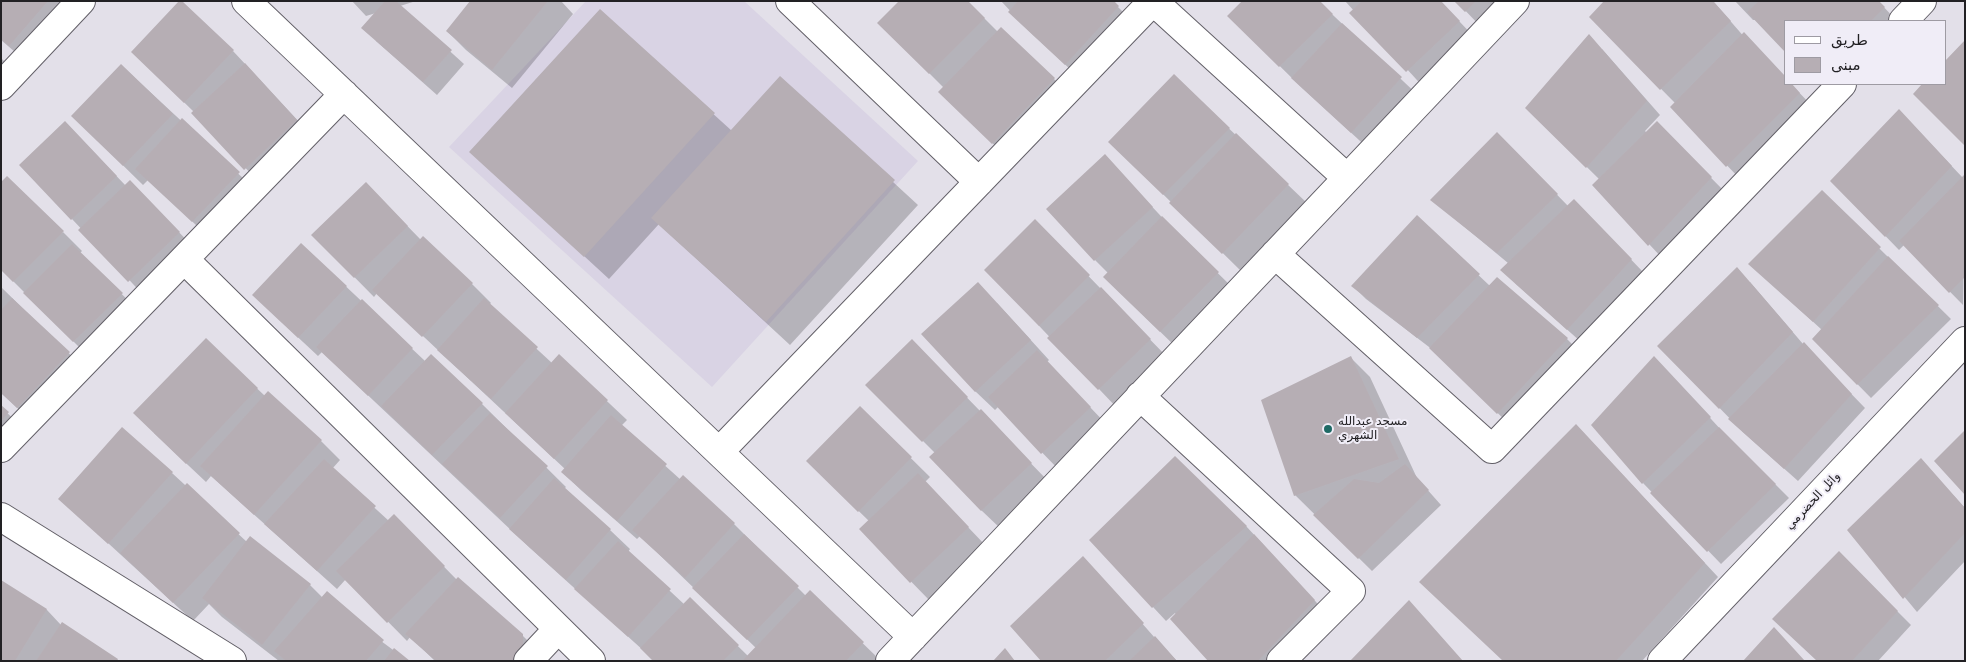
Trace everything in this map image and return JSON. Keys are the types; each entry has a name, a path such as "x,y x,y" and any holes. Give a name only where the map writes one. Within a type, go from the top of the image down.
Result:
{"street":[{"path":"1,86 81,1"},
{"path":"246,1 913,637"},
{"path":"719,452 1153,1 1347,178"},
{"path":"890,661 1515,1"},
{"path":"1903,20 1922,1"},
{"path":"796,3 979,182"},
{"path":"1275,254 1492,449 1841,85"},
{"path":"1,448 344,94"},
{"path":"184,259 590,661"},
{"name":"وائل الحضرمي","path":"1662,661 1965,341"},
{"path":"1140,396 1351,591 1281,661"},
{"path":"1,517 232,661"},
{"path":"528,661 558,629"}],"shaded area":[{"path":"586,1 744,1 918,161 712,387 449,147"}],"building":[{"path":"1,1 48,1 9,46 1,39"},
{"path":"179,1 182,1 234,50 184,103 131,52"},
{"path":"385,1 396,1 452,50 423,82 361,28"},
{"path":"470,1 548,1 492,70 446,31"},
{"path":"899,1 968,1 985,18 929,74 877,23"},
{"path":"1018,1 1114,1 1119,6 1065,65 1008,12"},
{"path":"1242,1 1320,1 1333,14 1279,67 1227,16"},
{"path":"1362,1 1441,1 1460,21 1406,72 1349,13"},
{"path":"1454,1 1476,1 1465,12"},
{"path":"1604,1 1713,1 1731,21 1660,90 1589,17"},
{"path":"1759,1 1879,1 1885,7 1872,20 1784,20 1784,51 1747,12"},
{"path":"600,9 715,113 584,257 469,152"},
{"path":"1342,23 1402,77 1351,133 1291,78"},
{"path":"1001,27 1055,78 992,144 938,92"},
{"path":"1744,32 1784,75 1784,85 1793,85 1800,93 1726,167 1670,107"},
{"path":"1589,34 1647,101 1586,168 1525,108"},
{"path":"1965,40 1965,146 1913,94 1921,85 1946,85 1946,60"},
{"path":"245,63 297,120 244,170 191,113"},
{"path":"121,64 173,114 123,166 71,116"},
{"path":"1174,74 1230,128 1163,195 1108,142"},
{"path":"780,76 895,180 766,322 651,218"},
{"path":"1899,109 1952,166 1885,237 1830,181"},
{"path":"182,118 240,172 192,222 135,169"},
{"path":"65,121 117,176 71,220 19,165"},
{"path":"1657,121 1712,177 1648,246 1592,185"},
{"path":"1497,132 1558,194 1497,253 1430,200"},
{"path":"1236,133 1289,184 1222,254 1169,203"},
{"path":"1105,154 1153,207 1094,261 1046,209"},
{"path":"1965,174 1965,277 1949,293 1899,241"},
{"path":"7,176 64,231 13,282 1,270 1,182"},
{"path":"130,180 180,232 128,282 78,230"},
{"path":"366,182 408,226 354,278 311,235"},
{"path":"1822,190 1881,247 1813,322 1748,264"},
{"path":"1574,199 1632,259 1567,330 1500,270"},
{"path":"1417,215 1480,274 1417,338 1351,286"},
{"path":"1162,216 1219,272 1160,332 1103,277"},
{"path":"1035,219 1090,275 1039,326 984,270"},
{"path":"423,236 473,283 422,337 372,290"},
{"path":"301,243 347,286 298,338 252,295"},
{"path":"72,244 123,293 73,342 23,293"},
{"path":"1888,256 1939,305 1857,385 1812,339"},
{"path":"1737,267 1793,332 1719,409 1657,346"},
{"path":"1497,277 1568,338 1497,414 1429,348"},
{"path":"978,282 1031,340 975,392 921,334"},
{"path":"1101,287 1151,339 1098,390 1047,338"},
{"path":"12,298 70,352 17,408 1,393 1,310"},
{"path":"484,298 538,347 491,399 437,350"},
{"path":"362,299 413,348 368,396 316,347"},
{"path":"206,338 258,388 186,464 133,413"},
{"path":"912,339 968,397 922,442 865,385"},
{"path":"1804,342 1852,394 1784,469 1728,419"},
{"path":"1037,350 1091,407 1041,454 988,397"},
{"path":"431,354 483,403 432,455 381,406"},
{"path":"559,354 608,400 554,459 505,413"},
{"name":"مسجد عبدالله الشهري","path":"1351,356 1399,459 1294,496 1261,400"},
{"path":"1654,356 1711,417 1642,484 1591,425"},
{"path":"268,391 322,440 254,515 200,466"},
{"path":"1,405 9,412 1,421"},
{"path":"860,406 912,457 858,512 806,461"},
{"path":"981,409 1032,463 981,511 929,457"},
{"path":"490,413 548,466 500,518 442,464"},
{"path":"611,415 667,464 617,521 561,472"},
{"path":"1576,424 1705,563 1616,661 1503,661 1419,582"},
{"path":"122,427 173,472 108,544 58,499"},
{"path":"1719,427 1776,484 1707,552 1650,493"},
{"path":"1965,430 1965,495 1934,461"},
{"path":"1175,456 1247,526 1152,608 1089,540"},
{"path":"1921,458 1965,508 1965,533 1903,599 1847,530"},
{"path":"324,459 376,506 317,571 264,524"},
{"path":"1405,464 1429,490 1358,559 1313,515 1354,479 1379,483"},
{"path":"918,473 969,527 910,583 859,529"},
{"path":"683,475 735,523 685,578 632,530"},
{"path":"554,478 611,529 566,580 509,529"},
{"path":"187,483 240,533 173,603 120,553"},
{"path":"394,514 445,566 387,623 336,571"},
{"path":"744,534 799,586 747,640 692,588"},
{"path":"1254,534 1315,600 1258,661 1208,661 1170,619"},
{"path":"250,536 311,584 262,645 202,598"},
{"path":"618,541 671,589 628,637 574,589"},
{"path":"1839,551 1898,611 1852,661 1817,661 1772,619"},
{"path":"1083,556 1144,623 1105,661 1041,661 1010,626"},
{"path":"458,577 523,634 523,647 514,661 436,661 405,634"},
{"path":"1,580 47,609 15,661 1,661"},
{"path":"810,590 864,642 846,661 742,661"},
{"path":"327,591 384,640 366,661 286,661 274,651"},
{"path":"690,597 739,645 723,661 653,661 640,648"},
{"path":"1409,600 1463,661 1350,661"},
{"path":"62,622 118,659 117,661 36,661"},
{"path":"1774,627 1805,661 1743,661"},
{"path":"1155,636 1177,661 1129,661"},
{"path":"394,648 410,661 384,661"},
{"path":"1005,648 1015,661 993,661"}],"place":[{"name":"مسجد عبدالله الشهري","path":"1328,429"}]}
